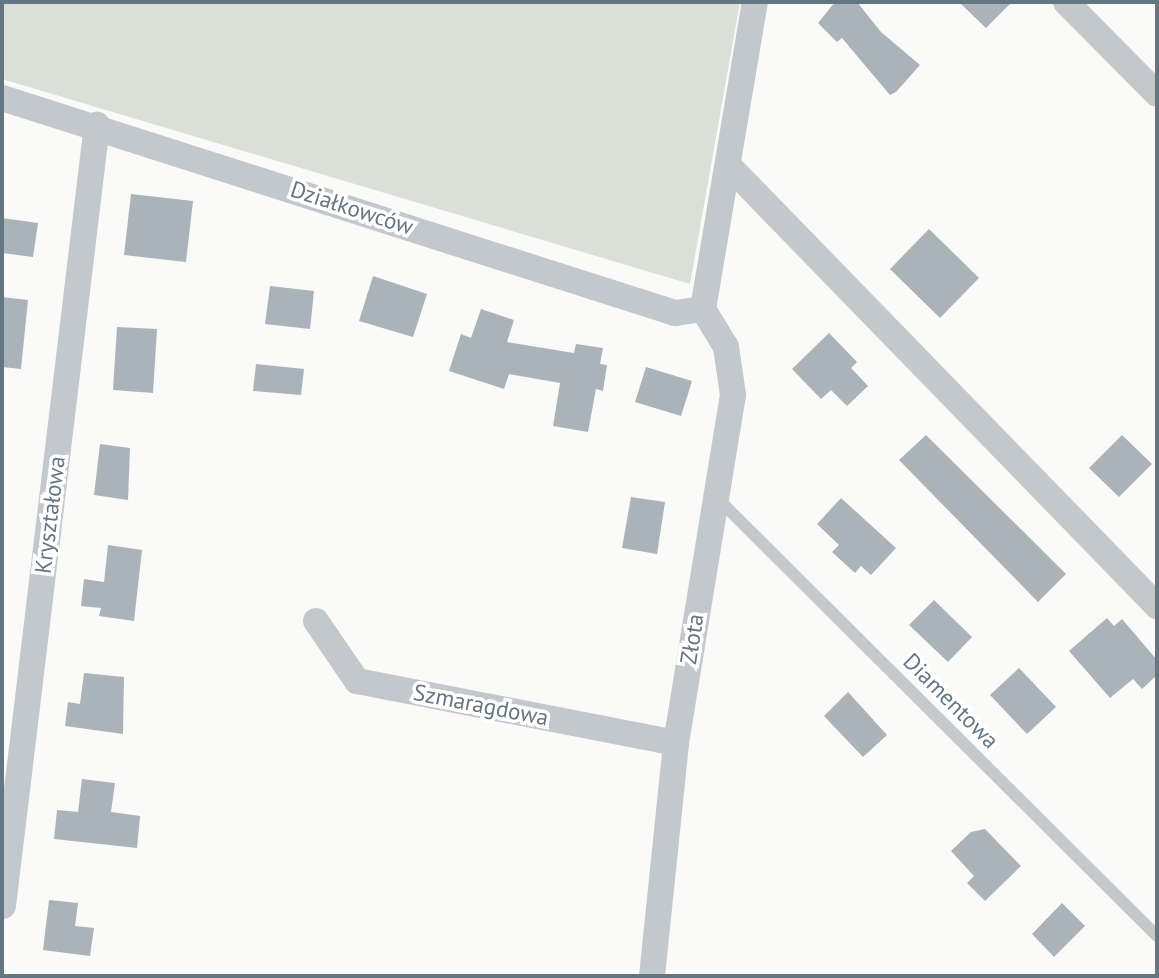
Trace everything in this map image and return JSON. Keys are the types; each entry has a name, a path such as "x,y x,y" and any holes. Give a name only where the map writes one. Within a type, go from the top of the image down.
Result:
{"street":[{"path":"703,309 729,166 754,2"},
{"path":"1066,2 1157,94"},
{"name":"Działkowców","path":"2,97 97,125 675,313 703,309"},
{"name":"Kryształowa","path":"4,906 97,125"},
{"path":"729,166 1157,606"},
{"name":"Złota","path":"652,976 676,743 714,495 733,395 726,347 703,309"},
{"name":"Szmaragdowa","path":"316,621 357,681 676,743"}],"lane":[{"name":"Diamentowa","path":"714,495 1157,936"}],"shaded area":[{"path":"2,2 740,2 690,284 2,79"}],"building":[{"path":"835,2 857,2 881,32 920,65 896,92 890,95 842,38 837,42 818,23"},
{"path":"959,2 1012,2 986,28"},
{"path":"131,194 193,201 186,262 124,255"},
{"path":"2,218 38,223 33,257 2,253"},
{"path":"929,229 979,278 940,318 890,269"},
{"path":"373,276 427,294 413,337 359,321"},
{"path":"270,286 314,291 310,329 265,324"},
{"path":"2,297 28,300 21,369 2,367"},
{"path":"481,309 514,320 507,342 574,353 576,344 603,348 600,364 607,365 603,391 596,389 588,432 553,426 560,383 509,374 504,389 449,371 461,334 471,338"},
{"path":"117,327 157,329 153,393 113,390"},
{"path":"829,333 857,362 851,368 868,386 847,406 831,390 821,399 792,369"},
{"path":"256,364 304,369 301,395 253,391"},
{"path":"646,367 692,381 681,416 635,402"},
{"path":"926,435 1066,574 1038,602 899,460"},
{"path":"1122,435 1152,464 1119,497 1089,468"},
{"path":"100,444 130,448 128,500 94,495"},
{"path":"631,497 665,502 657,554 622,548"},
{"path":"841,498 896,548 871,575 861,566 855,573 832,552 839,545 817,524"},
{"path":"108,545 142,550 134,621 99,616 101,608 81,606 84,579 104,582"},
{"path":"934,600 972,637 948,662 909,625"},
{"path":"1107,618 1114,626 1122,619 1157,660 1157,675 1142,689 1133,679 1110,698 1069,651"},
{"path":"1019,668 1056,707 1027,734 990,695"},
{"path":"84,673 124,677 123,734 65,726 68,702 80,704"},
{"path":"848,692 887,735 863,757 824,716"},
{"path":"82,779 115,783 111,812 140,816 137,848 54,839 57,810 78,812"},
{"path":"985,829 1021,866 985,901 967,883 974,876 951,851 971,832"},
{"path":"49,900 78,903 75,926 94,928 90,956 43,950"},
{"path":"1062,903 1085,926 1054,957 1032,934"}]}
